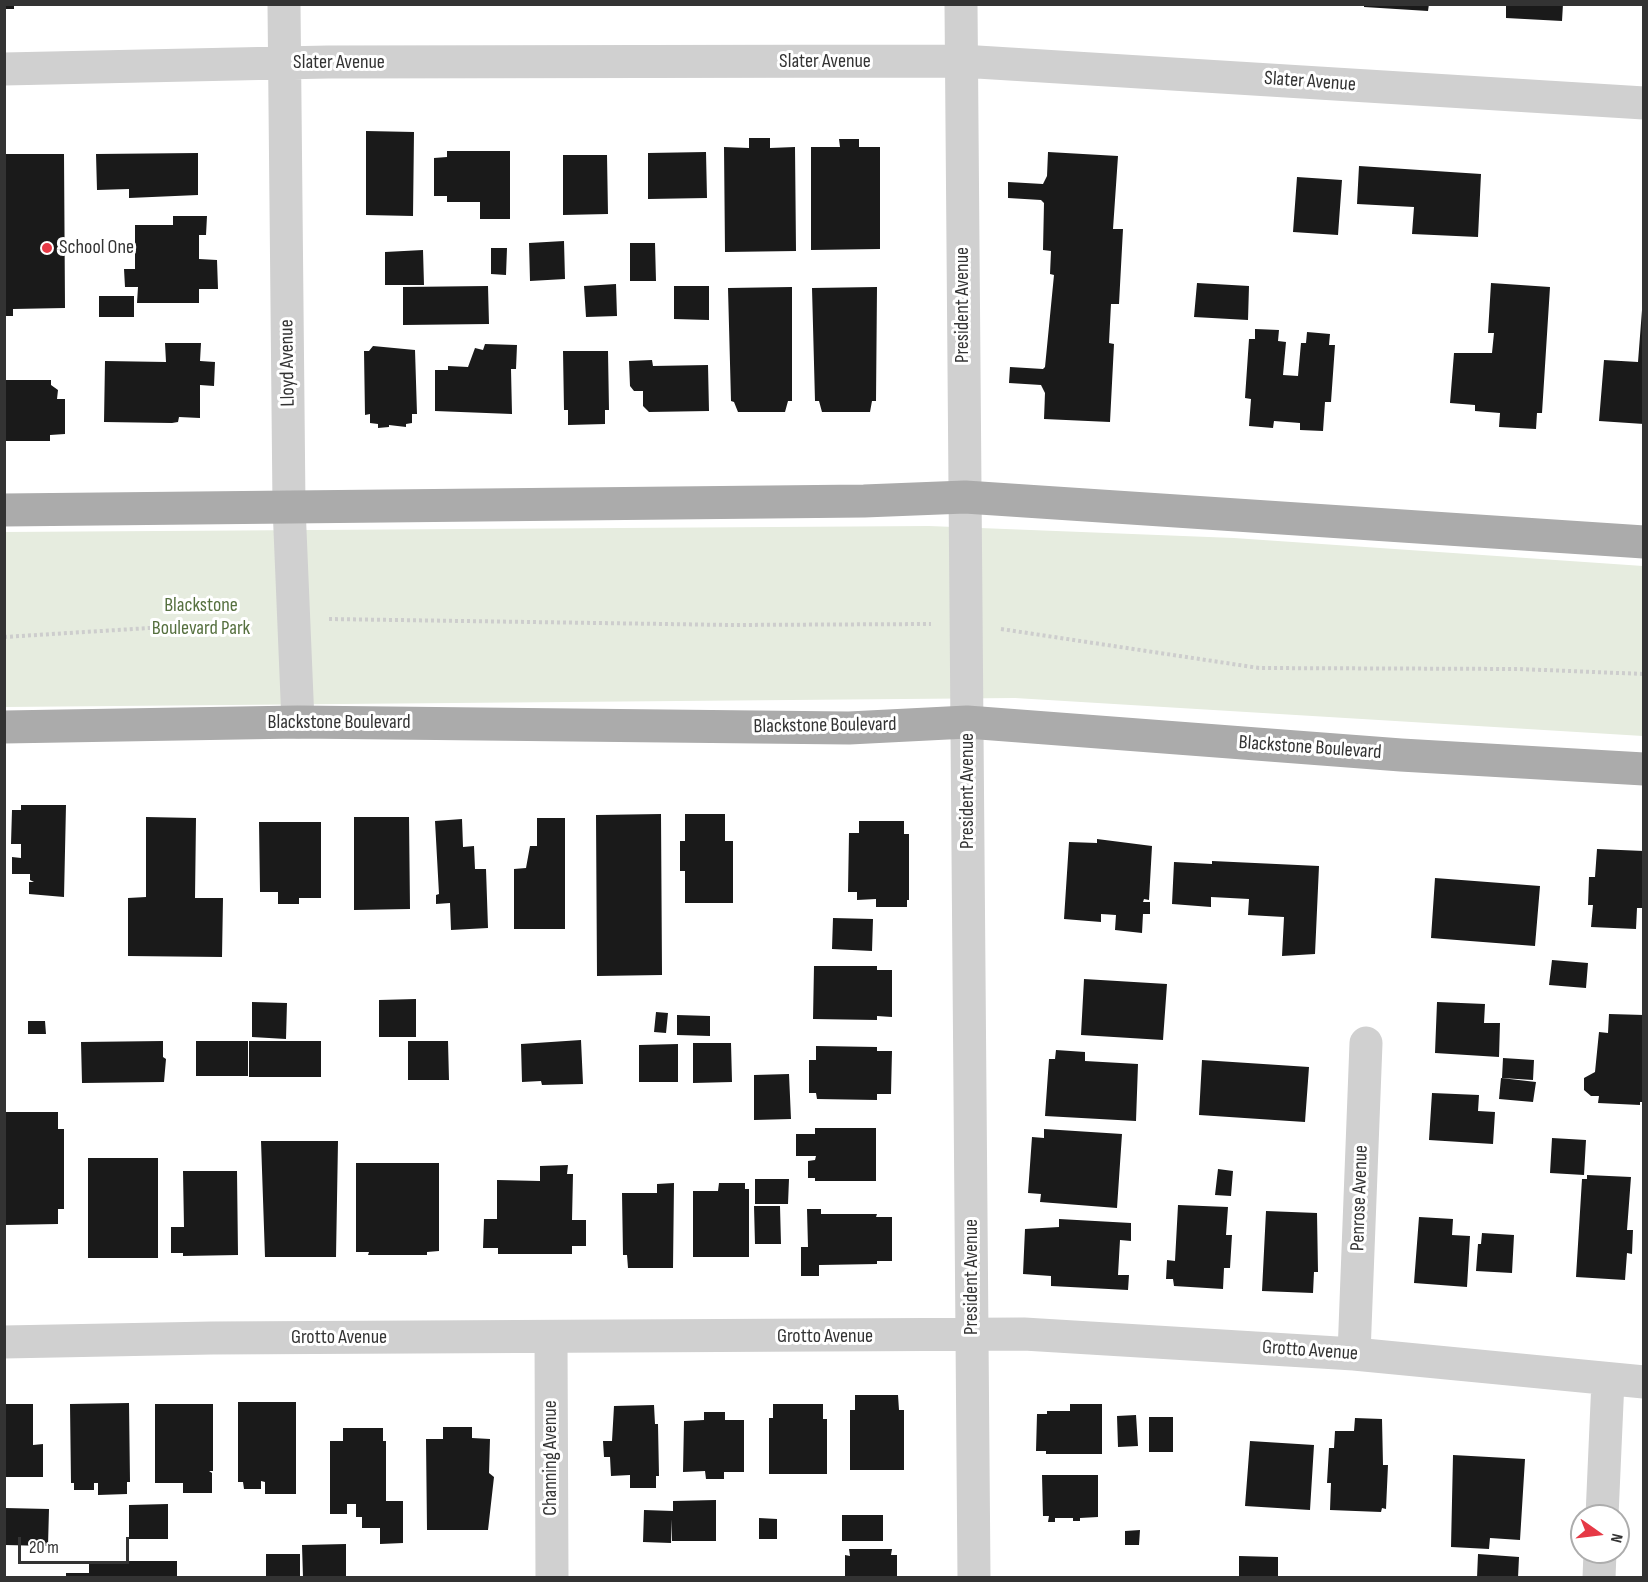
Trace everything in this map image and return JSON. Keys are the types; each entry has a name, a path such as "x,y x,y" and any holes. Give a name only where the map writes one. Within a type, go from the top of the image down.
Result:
{"main road":[{"path":"4,510 864,501 965,496 1644,542"},
{"name":"Blackstone Boulevard","path":"4,727 297,722 849,728 967,722 1401,755 1644,769"}],"street":[{"name":"Lloyd Avenue","path":"284,4 289,506 297,722"},
{"name":"President Avenue","path":"961,4 974,1578"},
{"name":"Slater Avenue","path":"4,69 285,63 962,61 1644,103"},
{"name":"Penrose Avenue","path":"1354,1353 1366,1043"},
{"name":"Grotto Avenue","path":"4,1342 212,1338 1024,1334 1160,1340 1354,1353 1644,1382"},
{"name":"Channing Avenue","path":"551,1338 552,1578"},
{"path":"1603,1504 1608,1380"}],"path":[{"path":"4,637 230,623"}],"green space":[{"name":"Blackstone Boulevard Park","path":"929,526 1234,538 1643,566 1643,736 1015,698 5,707 4,532"}],"building":[{"path":"4,4 14,4 14,9 4,9"},
{"path":"1364,4 1429,4 1428,11 1364,7"},
{"path":"1506,4 1563,4 1562,21 1506,18"},
{"path":"366,131 414,132 413,216 366,215"},
{"path":"749,138 770,138 770,148 795,147 796,251 725,252 724,147 749,148"},
{"path":"839,139 859,139 859,147 880,147 880,249 811,250 811,147 840,147"},
{"path":"447,151 510,151 510,219 480,219 480,202 447,202 447,196 434,196 434,158 447,157"},
{"path":"706,152 707,198 648,199 648,153"},
{"path":"1048,152 1118,156 1113,229 1123,229 1119,304 1111,304 1109,343 1114,344 1110,422 1044,419 1045,393 1041,385 1009,383 1010,367 1043,369 1045,367 1054,275 1050,274 1051,251 1043,250 1044,203 1041,200 1008,198 1008,182 1043,184 1047,176"},
{"path":"198,153 198,195 129,198 129,189 97,190 96,154"},
{"name":"School One","path":"4,154 64,154 65,308 13,309 13,316 4,316"},
{"path":"563,155 607,155 608,214 563,215"},
{"path":"1359,166 1481,174 1478,237 1412,234 1414,207 1357,204"},
{"path":"1297,177 1342,180 1338,235 1293,232"},
{"path":"173,216 207,216 206,235 199,235 199,259 217,260 218,289 199,289 199,303 137,303 138,287 125,287 124,269 135,269 135,225 173,225"},
{"path":"564,241 565,279 530,281 529,243"},
{"path":"630,243 655,243 656,281 630,281"},
{"path":"491,248 507,248 506,275 491,274"},
{"path":"423,250 424,285 385,285 385,252"},
{"path":"1197,283 1249,286 1248,320 1194,317"},
{"path":"1491,283 1550,287 1542,413 1537,413 1536,429 1499,427 1500,413 1475,411 1475,405 1450,403 1454,353 1492,353 1494,333 1488,333"},
{"path":"616,284 617,316 586,317 584,286"},
{"path":"488,286 489,324 403,325 403,287"},
{"path":"674,286 709,286 709,320 674,319"},
{"path":"792,287 792,401 788,401 785,412 738,412 734,402 731,401 728,288"},
{"path":"877,287 876,401 872,401 870,412 822,412 819,401 815,401 812,288"},
{"path":"99,296 134,296 134,317 99,317"},
{"path":"1642,310 1644,424 1599,421 1604,360 1638,362"},
{"path":"1255,329 1279,330 1278,341 1286,342 1283,375 1298,376 1301,343 1306,343 1307,332 1330,334 1329,345 1335,345 1331,402 1325,402 1323,431 1300,430 1300,423 1274,421 1273,428 1249,426 1251,399 1245,398 1249,339 1255,339"},
{"path":"165,343 201,343 200,361 215,362 214,386 200,385 200,418 179,417 178,422 172,423 104,422 105,361 166,362"},
{"path":"485,344 517,345 516,369 511,369 512,414 435,411 435,370 448,370 448,366 468,367 475,348 483,350"},
{"path":"373,346 415,350 417,414 412,414 412,423 406,424 406,427 389,425 389,427 378,428 378,424 370,423 370,414 365,415 364,351 369,351"},
{"path":"563,351 608,351 609,410 605,410 605,424 568,425 568,410 564,410"},
{"path":"652,360 653,366 708,365 709,411 649,412 643,406 643,391 634,391 630,386 629,361"},
{"path":"4,380 51,380 51,385 58,390 57,399 65,399 65,434 50,435 50,441 4,441"},
{"path":"21,805 66,805 64,897 29,894 29,882 34,882 30,880 30,874 12,874 12,857 21,858 21,844 11,844 12,810 21,810"},
{"path":"661,814 662,975 597,976 596,815"},
{"path":"685,814 725,814 725,841 733,841 733,903 685,903 685,871 680,871 680,841 685,841"},
{"path":"146,817 196,818 195,898 223,898 222,957 128,956 128,898 146,897"},
{"path":"354,817 409,817 410,909 354,910"},
{"path":"537,818 565,818 565,929 514,929 514,869 526,868 530,846 537,846"},
{"path":"462,819 463,847 474,846 475,869 486,869 488,928 451,930 450,903 436,904 436,895 439,894 435,821"},
{"path":"859,821 904,821 904,834 909,834 909,900 907,900 907,907 876,907 876,899 857,900 857,892 848,892 849,833 859,833"},
{"path":"259,822 321,822 321,898 299,898 299,904 278,904 278,892 260,892"},
{"path":"1097,839 1152,846 1149,900 1144,899 1143,902 1150,902 1150,914 1143,914 1142,933 1115,930 1116,915 1101,914 1101,922 1064,919 1069,842 1097,843"},
{"path":"1597,849 1644,851 1644,908 1637,908 1636,929 1591,927 1593,905 1588,905 1589,877 1595,877"},
{"path":"1212,861 1319,866 1315,954 1282,956 1284,917 1248,915 1249,899 1211,897 1211,907 1172,904 1174,862 1212,864"},
{"path":"1435,878 1540,886 1535,946 1431,938"},
{"path":"833,918 873,919 872,951 832,949"},
{"path":"1552,960 1588,963 1586,988 1549,985"},
{"path":"814,966 877,966 877,970 892,970 892,1017 877,1016 877,1020 813,1019"},
{"path":"1084,979 1167,984 1163,1040 1081,1035"},
{"path":"416,999 416,1037 379,1037 379,1000"},
{"path":"252,1002 287,1003 286,1039 252,1037"},
{"path":"1437,1002 1485,1004 1484,1023 1500,1023 1499,1057 1435,1053"},
{"path":"656,1012 668,1013 666,1033 654,1032"},
{"path":"1609,1014 1644,1015 1644,1102 1640,1102 1640,1105 1598,1103 1599,1096 1591,1096 1584,1090 1584,1078 1595,1072 1599,1032 1608,1033"},
{"path":"677,1015 710,1016 710,1036 677,1035"},
{"path":"28,1021 45,1021 46,1034 28,1034"},
{"path":"581,1040 583,1084 542,1085 541,1081 522,1082 521,1044"},
{"path":"163,1041 163,1057 166,1059 164,1082 82,1083 81,1042"},
{"path":"196,1041 248,1041 248,1076 196,1076"},
{"path":"249,1041 321,1041 321,1077 249,1077"},
{"path":"408,1041 448,1041 449,1080 408,1080"},
{"path":"693,1043 731,1043 732,1082 693,1083"},
{"path":"678,1044 678,1082 639,1082 639,1045"},
{"path":"816,1046 877,1047 877,1051 892,1051 891,1094 877,1094 877,1100 817,1099 816,1093 809,1093 809,1060 816,1060"},
{"path":"1056,1050 1085,1052 1085,1061 1138,1064 1136,1121 1045,1116 1049,1059 1055,1059"},
{"path":"1503,1058 1534,1060 1533,1080 1502,1078"},
{"path":"1202,1060 1309,1067 1305,1122 1199,1115"},
{"path":"789,1074 791,1119 754,1120 754,1075"},
{"path":"1501,1078 1536,1082 1533,1102 1499,1099"},
{"path":"1432,1093 1479,1095 1478,1111 1495,1112 1493,1144 1429,1140"},
{"path":"4,1112 58,1112 58,1129 64,1129 64,1209 58,1209 58,1224 4,1225"},
{"path":"815,1128 876,1128 876,1181 815,1181 815,1178 808,1178 808,1161 815,1160 816,1156 796,1156 796,1134 815,1134"},
{"path":"1044,1129 1122,1134 1117,1208 1040,1202 1041,1194 1028,1193 1032,1137 1044,1138"},
{"path":"1552,1138 1586,1140 1584,1175 1550,1173"},
{"path":"261,1141 338,1141 336,1257 265,1257"},
{"path":"88,1158 158,1158 158,1258 88,1258"},
{"path":"356,1163 439,1163 439,1251 427,1252 427,1255 368,1255 369,1252 356,1252"},
{"path":"568,1165 567,1174 573,1174 572,1220 586,1220 586,1246 572,1246 572,1254 498,1254 498,1248 483,1248 484,1219 497,1219 497,1180 540,1181 540,1166"},
{"path":"1218,1169 1233,1171 1231,1196 1215,1195"},
{"path":"183,1171 237,1171 238,1255 183,1256 183,1253 171,1253 171,1227 184,1227"},
{"path":"1587,1175 1631,1177 1627,1230 1633,1230 1632,1254 1627,1253 1625,1280 1576,1277 1582,1179 1587,1179"},
{"path":"755,1179 789,1179 788,1204 755,1204"},
{"path":"674,1183 673,1268 628,1268 627,1255 623,1255 622,1193 657,1193 657,1184"},
{"path":"719,1183 745,1183 745,1189 749,1189 749,1257 693,1257 693,1191 718,1191"},
{"path":"1178,1205 1228,1207 1226,1235 1232,1235 1230,1268 1224,1268 1223,1289 1174,1286 1173,1279 1166,1279 1167,1260 1175,1261"},
{"path":"754,1206 780,1206 781,1244 755,1244"},
{"path":"807,1209 821,1209 821,1214 877,1214 876,1217 892,1217 892,1261 877,1261 877,1264 819,1265 819,1276 801,1276 801,1247 808,1247"},
{"path":"1266,1211 1317,1213 1318,1272 1314,1272 1313,1293 1262,1291"},
{"path":"1419,1217 1453,1219 1452,1235 1470,1236 1467,1287 1414,1283"},
{"path":"1059,1219 1131,1223 1131,1241 1120,1240 1118,1275 1129,1275 1128,1290 1051,1286 1051,1276 1023,1274 1025,1229 1059,1227"},
{"path":"1482,1233 1514,1235 1512,1273 1476,1271 1478,1244 1481,1244"},
{"path":"855,1395 898,1395 899,1410 904,1410 904,1470 850,1470 850,1410 855,1410"},
{"path":"238,1402 296,1402 296,1494 265,1494 265,1482 261,1481 261,1489 244,1489 243,1482 238,1482"},
{"path":"129,1403 130,1482 127,1482 127,1494 98,1495 98,1483 94,1483 94,1490 74,1490 74,1483 71,1483 70,1404"},
{"path":"4,1404 33,1404 33,1445 43,1444 43,1477 4,1477"},
{"path":"155,1404 213,1404 213,1471 209,1471 212,1473 212,1493 183,1493 183,1483 155,1483"},
{"path":"773,1404 823,1404 823,1419 827,1419 827,1474 769,1474 769,1418 773,1418"},
{"path":"1070,1404 1102,1404 1102,1454 1046,1454 1046,1451 1036,1451 1037,1414 1047,1414 1047,1411 1070,1411"},
{"path":"654,1405 655,1424 658,1424 659,1476 656,1476 656,1488 630,1488 630,1475 611,1476 610,1457 604,1457 603,1441 612,1441 614,1406"},
{"path":"704,1412 725,1412 725,1420 744,1420 744,1472 724,1472 724,1479 706,1479 705,1471 683,1472 684,1421 704,1420"},
{"path":"1136,1415 1138,1446 1118,1447 1117,1416"},
{"path":"1149,1417 1173,1417 1173,1452 1149,1452"},
{"path":"1355,1418 1382,1419 1383,1465 1388,1465 1386,1509 1382,1508 1381,1512 1330,1510 1331,1483 1327,1483 1329,1448 1334,1448 1335,1431 1354,1431"},
{"path":"443,1427 472,1427 472,1438 490,1439 489,1473 494,1477 488,1530 427,1530 426,1439 443,1439"},
{"path":"343,1428 383,1428 383,1441 386,1441 386,1501 403,1501 403,1543 380,1544 380,1528 362,1528 362,1517 356,1517 356,1504 347,1504 347,1514 330,1514 330,1441 343,1441"},
{"path":"1250,1441 1314,1445 1310,1510 1245,1506"},
{"path":"1453,1455 1525,1459 1520,1540 1490,1538 1489,1549 1451,1547"},
{"path":"1042,1475 1098,1475 1098,1517 1080,1518 1080,1521 1073,1521 1073,1518 1055,1518 1055,1522 1048,1522 1049,1516 1043,1516"},
{"path":"716,1500 716,1541 672,1541 672,1519 671,1543 643,1542 644,1510 673,1511 673,1501"},
{"path":"168,1504 168,1539 129,1539 129,1505"},
{"path":"5,1508 49,1509 48,1546 5,1545"},
{"path":"842,1515 883,1515 883,1541 842,1541"},
{"path":"759,1518 777,1519 777,1539 759,1539"},
{"path":"1140,1530 1139,1545 1125,1545 1125,1531"},
{"path":"346,1544 346,1578 303,1578 302,1545"},
{"path":"849,1549 892,1549 891,1555 897,1555 897,1578 845,1578 845,1555 850,1556"},
{"path":"266,1554 300,1554 300,1578 266,1578"},
{"path":"1478,1554 1519,1557 1518,1578 1477,1578"},
{"path":"1239,1556 1278,1557 1278,1578 1239,1578"},
{"path":"89,1561 177,1561 177,1578 66,1578 66,1573 89,1573"}],"place":[{"name":"School One","path":"47,248"}]}
